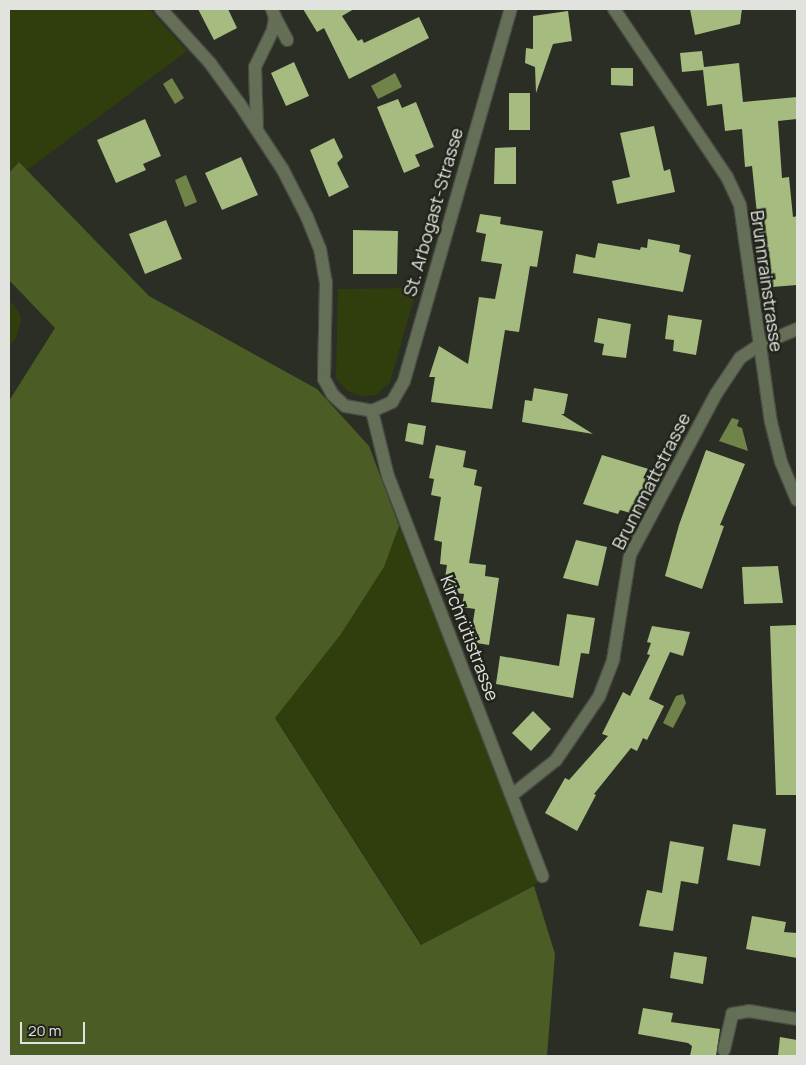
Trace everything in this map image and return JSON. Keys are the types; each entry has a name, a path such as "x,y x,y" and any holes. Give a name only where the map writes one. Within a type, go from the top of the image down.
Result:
{"street":[{"path":"161,9 210,62 282,170 320,249 326,282 324,379 333,395 345,406 372,411"},
{"name":"St. Arbogast-Strasse","path":"372,411 392,402 404,381 511,9"},
{"name":"Brunnrainstrasse","path":"614,9 727,177 740,205 771,422 782,462 797,500"},
{"path":"257,130 255,67 273,30 273,13"},
{"path":"273,13 287,40"},
{"name":"Brunnmattstrasse","path":"512,795 556,760 599,697 613,660 630,555 721,386 740,358 759,345 797,329"},
{"name":"Kirchrütistrasse","path":"372,411 388,476 542,876"},
{"path":"724,1050 732,1014 749,1011 797,1019"}],"shaded area":[{"path":"9,9 149,9 187,51 27,170 19,162 9,173"},
{"path":"395,73 402,87 378,99 371,86"},
{"path":"172,78 184,98 175,104 163,84"},
{"path":"19,162 149,296 317,389 369,446 399,526 384,567 341,634 275,718 421,945 534,886 555,954 547,1056 9,1056 9,401 55,328 9,280 9,173"},
{"path":"186,175 197,202 185,207 175,180"},
{"path":"417,288 390,382 376,395 361,396 348,391 336,379 338,289"},
{"path":"9,300 19,312 21,321 16,338 9,346"},
{"path":"732,418 739,420 737,426 742,428 748,451 719,441"},
{"path":"399,526 426,596 512,795 542,876 534,886 422,945 275,717 341,634 384,567"},
{"path":"683,694 686,703 673,728 663,723 676,696"}],"building":[{"path":"198,9 228,9 237,28 214,40"},
{"path":"303,9 354,9 342,16 358,41 362,39 364,43 419,17 429,38 349,79 324,28 317,32"},
{"path":"690,9 742,9 740,24 695,35"},
{"path":"568,11 572,41 553,44 536,93 535,67 525,63 526,48 533,49 533,16"},
{"path":"702,51 704,67 739,63 743,102 797,97 797,119 778,121 782,178 789,177 793,217 797,216 797,285 772,287 769,251 765,251 764,243 760,243 752,166 745,167 742,129 725,131 722,104 707,106 703,70 682,72 680,53"},
{"path":"294,62 309,96 286,106 271,73"},
{"path":"611,68 633,68 633,86 611,85"},
{"path":"509,93 530,93 530,130 509,130"},
{"path":"398,99 402,108 416,102 434,147 415,155 420,166 404,173 377,107"},
{"path":"145,119 161,156 143,164 146,170 116,183 97,140"},
{"path":"654,126 664,171 670,169 675,192 617,204 612,181 630,177 620,133"},
{"path":"334,138 343,157 337,163 349,187 329,197 310,150"},
{"path":"516,147 516,184 494,184 495,148"},
{"path":"241,157 258,195 222,210 205,173"},
{"path":"480,214 501,217 500,224 543,231 537,267 530,266 519,332 505,330 492,409 431,402 435,377 429,377 439,346 468,364 479,297 495,299 502,264 481,261 486,234 476,232"},
{"path":"166,220 182,259 145,274 129,234"},
{"path":"353,230 398,231 397,274 353,274"},
{"path":"648,239 680,245 679,252 691,255 683,292 573,273 576,254 595,258 598,243 640,250 641,247 647,248"},
{"path":"668,315 702,320 696,355 673,351 674,340 665,339"},
{"path":"598,318 631,324 626,358 602,355 604,344 594,342"},
{"path":"534,388 568,394 564,414 561,414 593,434 522,422 525,400 532,401"},
{"path":"408,423 426,426 423,445 405,441"},
{"path":"436,445 466,451 463,467 477,470 474,485 482,487 469,563 486,565 485,576 499,578 489,645 470,642 475,609 462,607 464,594 443,591 447,565 440,564 442,542 434,540 441,497 431,495 434,479 429,478"},
{"path":"706,450 745,464 720,525 724,526 702,589 665,576 679,525"},
{"path":"602,455 652,470 638,515 620,510 618,514 583,504"},
{"path":"576,540 607,547 598,586 563,578"},
{"path":"778,566 783,603 744,604 742,567"},
{"path":"567,614 595,618 589,654 581,653 573,698 496,684 500,656 559,666"},
{"path":"797,625 797,795 776,795 770,626"},
{"path":"652,626 690,632 683,656 670,652 649,699 664,706 647,740 643,738 637,751 631,748 594,794 596,795 577,831 545,813 565,778 569,780 608,736 602,734 623,692 630,696 650,655 647,654 651,643 647,642"},
{"path":"533,711 551,729 531,751 512,733"},
{"path":"733,824 766,829 760,866 727,860"},
{"path":"670,841 704,847 698,884 681,881 673,931 639,926 647,890 662,893"},
{"path":"752,916 786,922 784,932 797,933 797,958 746,949"},
{"path":"674,952 707,957 703,984 670,978"},
{"path":"643,1008 673,1013 671,1022 720,1029 716,1056 690,1056 692,1046 688,1043 638,1034"},
{"path":"780,1037 797,1040 797,1056 778,1056"}]}
